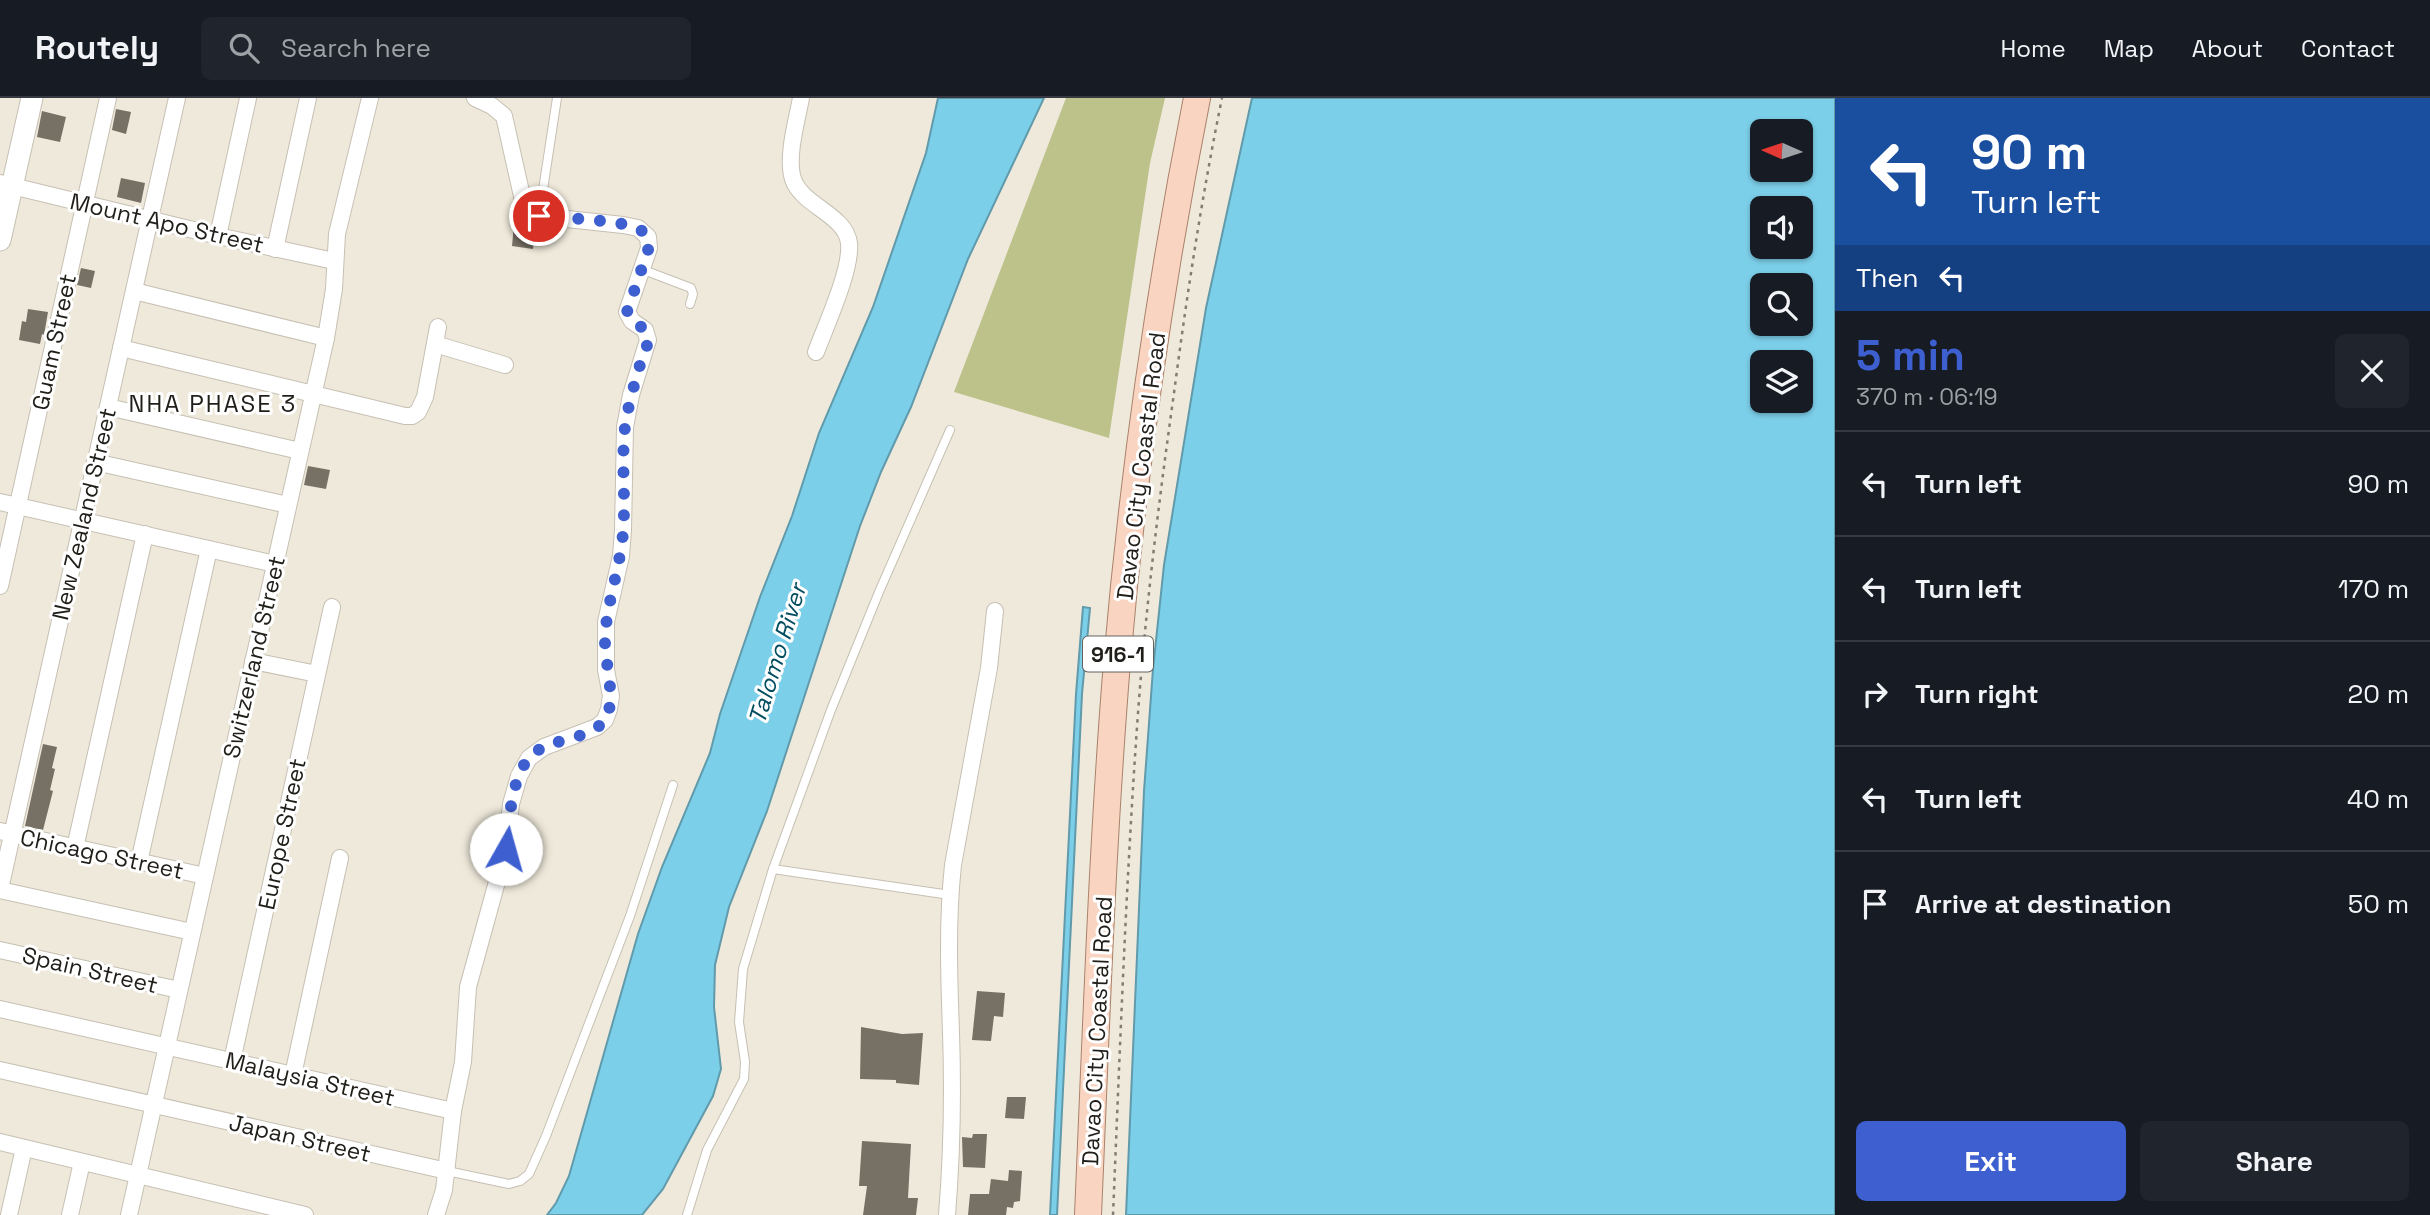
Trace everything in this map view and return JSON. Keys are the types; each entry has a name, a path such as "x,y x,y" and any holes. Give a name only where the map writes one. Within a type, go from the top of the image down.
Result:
{"main road":[{"name":"Davao City Coastal Road","path":"1088,1215 1118,659 1138,474 1158,328 1182,173 1197,98"}],"street":[{"path":"0,240 6,184 32,98"},
{"name":"Guam Street","path":"0,586 108,98"},
{"name":"New Zealand Street","path":"0,890 6,833 82,521 177,98"},
{"path":"218,236 248,98"},
{"path":"275,249 308,98"},
{"name":"Switzerland Street","path":"129,1215 326,338 334,289 334,261 340,218 370,98"},
{"path":"436,1215 447,1171 453,1111 463,1062 468,988 506,849 511,804 519,776 529,758 544,747 597,727 605,720 609,709 611,696 606,670 606,622 622,543 625,427 631,396 648,340 645,330 632,321 627,312 649,242 645,233 623,225 539,216 529,212 524,205 504,116 500,111 475,98"},
{"path":"801,98 792,154 793,178 804,195 842,229 849,245 847,265 817,352"},
{"name":"Mount Apo Street","path":"6,184 218,236 334,261"},
{"path":"134,291 326,338"},
{"path":"121,348 412,416 418,412 425,397 438,327"},
{"path":"435,344 505,365"},
{"path":"108,407 300,451"},
{"path":"95,463 288,505"},
{"path":"0,502 275,564"},
{"path":"75,848 145,534"},
{"path":"139,862 209,549"},
{"name":"Europe Street","path":"232,1061 332,607"},
{"path":"947,1215 952,1080 948,935 950,895 953,865 989,668 995,611"},
{"path":"253,661 317,674"},
{"name":"Chicago Street","path":"6,833 205,876"},
{"path":"293,1075 340,858"},
{"path":"0,890 192,932"},
{"name":"Spain Street","path":"0,950 179,990"},
{"name":"Malaysia Street","path":"0,1009 453,1111"},
{"name":"Japan Street","path":"0,1070 447,1171"},
{"path":"0,1142 305,1215"},
{"path":"9,1215 24,1148"},
{"path":"70,1215 82,1162"}],"lane":[{"path":"539,216 557,98"},
{"path":"641,269 691,288 693,294 690,304"},
{"path":"687,1215 707,1150 744,1079 745,1062 739,1021 741,980 773,869 831,710 950,430"},
{"path":"447,1171 509,1184 520,1181 533,1168 630,916 673,785"},
{"path":"773,869 950,895"}],"path":[{"path":"1113,1215 1127,910 1143,661 1162,478 1184,319 1222,98"}],"green space":[{"path":"1066,98 1165,98 1150,163 1109,438 954,392"}],"water":[{"name":"Talomo River","path":"938,98 1044,98 968,259 911,407 881,472 860,526 767,811 729,907 715,965 714,1007 721,1069 713,1096 663,1189 642,1215 547,1215 569,1176 638,934 662,867 710,753 720,714 760,597 792,516 819,433 873,307 926,153"},
{"path":"1252,98 1835,98 1835,1215 1126,1215 1144,791 1164,565 1206,308"},
{"path":"1083,607 1090,608 1082,694 1057,1215 1050,1215 1076,694"}],"building":[{"path":"116,109 131,112 126,134 112,130"},
{"path":"42,111 66,117 60,142 37,137"},
{"path":"121,178 145,183 141,203 117,197"},
{"path":"514,225 536,228 533,249 512,246"},
{"path":"81,268 95,271 91,288 77,285"},
{"path":"28,309 48,312 40,344 19,340 22,321 26,322"},
{"path":"308,466 330,470 326,489 304,485"},
{"path":"43,744 57,747 50,790 53,791 43,830 25,826"},
{"path":"977,991 1005,993 1003,1017 994,1016 991,1041 972,1040"},
{"path":"861,1027 902,1034 923,1033 919,1085 896,1083 896,1080 860,1079"},
{"path":"1007,1097 1026,1097 1024,1119 1005,1118"},
{"path":"973,1134 987,1134 985,1168 963,1167 962,1137 972,1138"},
{"path":"862,1141 911,1144 908,1198 918,1198 916,1215 863,1215 867,1186 859,1186"},
{"path":"1009,1170 1022,1171 1020,1201 1014,1202 1013,1208 1007,1207 1006,1215 968,1215 970,1194 989,1194 991,1179 1008,1181"}],"district":[{"name":"NHA PHASE 3","path":"213,403"}],"route":[{"path":"506,849 511,804 519,776 529,758 544,747 597,727 605,720 609,709 611,696 606,670 606,622 621,556 625,427 631,396 648,340 648,334 628,317 627,312 649,247 645,233 632,226 539,216"}]}
